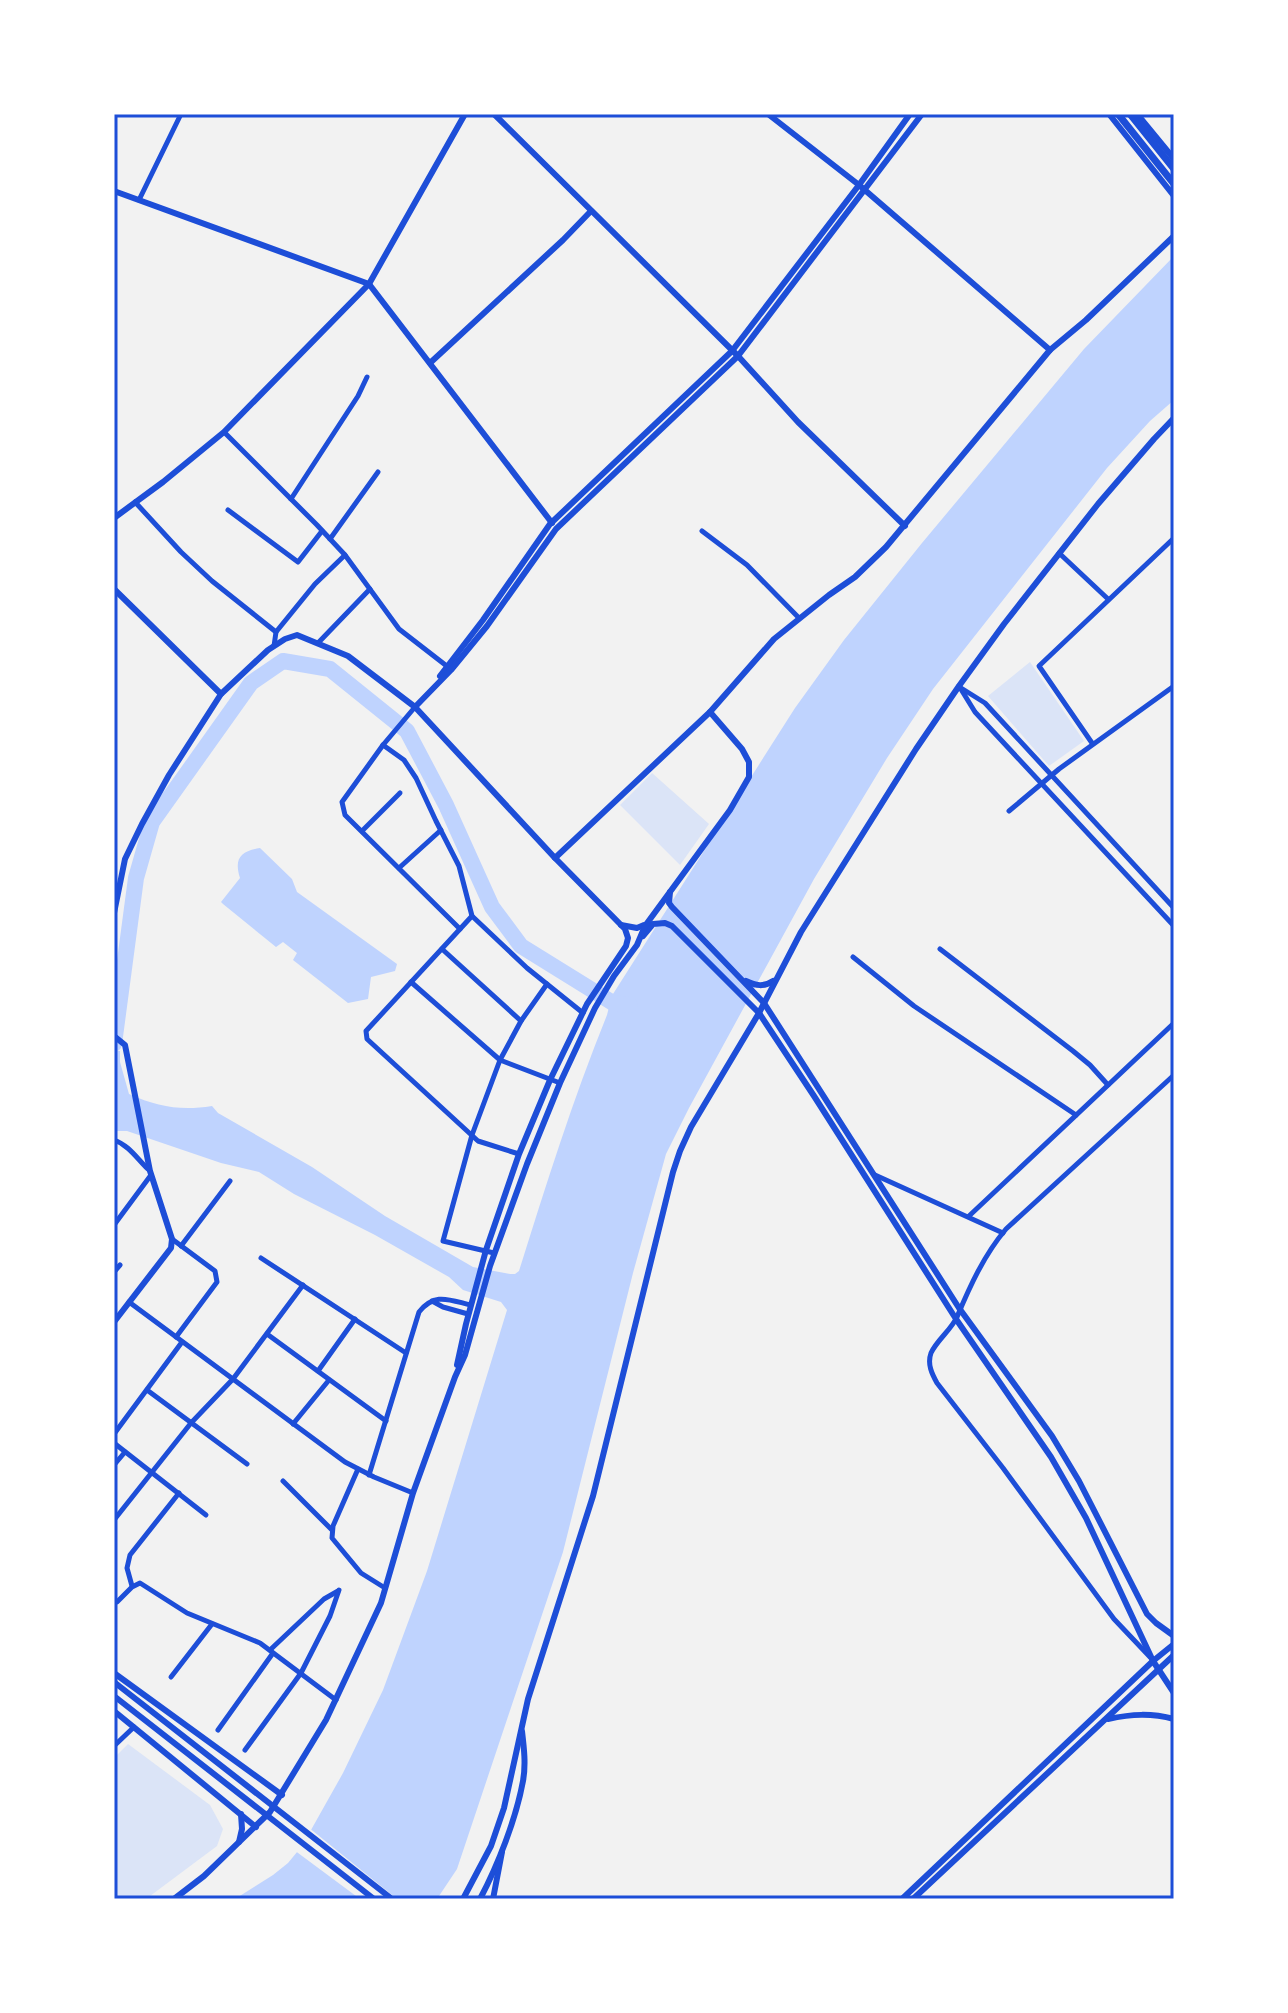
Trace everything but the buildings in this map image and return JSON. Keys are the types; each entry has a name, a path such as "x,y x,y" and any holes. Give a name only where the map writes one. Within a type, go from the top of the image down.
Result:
{"main road":[{"path":"1118,114 1174,184"},
{"path":"1130,114 1174,169"}],"street":[{"path":"139,200 181,114"},
{"path":"114,518 224,432 369,284 465,114"},
{"path":"494,114 905,526"},
{"path":"768,114 859,185 1050,350"},
{"path":"460,929 345,815 342,802 383,745 448,667 551,522 732,351 910,114"},
{"path":"415,707 487,626 556,529 738,356 922,114"},
{"path":"1109,114 1174,196"},
{"path":"1137,114 1174,159"},
{"path":"114,191 369,284 556,529"},
{"path":"430,363 591,211"},
{"path":"555,858 710,712 774,639 855,577 905,526 1050,350 1174,236"},
{"path":"291,499 358,396 367,377"},
{"path":"463,1899 491,1846 504,1808 521,1725 593,1496 673,1172 691,1127 759,1013 801,932 916,749 1059,553 1174,418"},
{"path":"224,432 345,555 399,629 448,667"},
{"path":"330,539 378,472"},
{"path":"135,502 212,581 276,632"},
{"path":"228,510 298,562 322,531"},
{"path":"702,531 747,565 799,618"},
{"path":"1092,743 1039,666 1174,538"},
{"path":"1059,553 1108,599"},
{"path":"274,646 276,632 315,584 345,555"},
{"path":"114,589 221,694"},
{"path":"318,643 370,589"},
{"path":"114,913 125,859 169,775 221,694 274,646 297,635 318,643 348,656 415,707 627,932 628,941 587,1004 550,1080 519,1154 486,1250 486,1265"},
{"path":"959,686 985,703 1174,908"},
{"path":"959,686 975,712 1174,926"},
{"path":"1009,811 1092,743 1174,686"},
{"path":"174,1899 204,1876 256,1827 282,1795 326,1720 381,1603 413,1493 465,1355 474,1303 486,1265 494,1253 560,1083 595,1008 614,976 671,889 730,810 749,777 749,762 742,749 710,712"},
{"path":"383,745 404,760 410,769 459,866 472,916 583,1013"},
{"path":"362,831 400,793"},
{"path":"399,868 441,830"},
{"path":"671,889 669,900 672,907 764,1003 959,1308 1052,1436 1147,1614 1174,1636"},
{"path":"472,916 366,1031 367,1039 478,1141 519,1154"},
{"path":"621,925 637,928 665,923 672,926 759,1013 956,1319 1070,1488 1153,1661 1174,1693"},
{"path":"442,949 521,1021"},
{"path":"940,949 1073,1051 1108,1085"},
{"path":"853,957 914,1006 1076,1115"},
{"path":"740,978 753,984 767,985 777,978"},
{"path":"411,982 500,1060 560,1083"},
{"path":"494,1253 443,1241 472,1135 500,1060 521,1021 547,984"},
{"path":"969,1216 1174,1023"},
{"path":"114,1036 125,1045 151,1173 172,1239 171,1248 114,1322"},
{"path":"1153,1661 1114,1619 937,1383 930,1363 931,1353 956,1319 989,1251 1003,1233 1174,1075"},
{"path":"114,1140 129,1149 151,1173"},
{"path":"114,1225 151,1173"},
{"path":"874,1174 1003,1233"},
{"path":"181,1246 230,1181"},
{"path":"114,1434 147,1390 217,1282 215,1271 172,1239"},
{"path":"261,1258 406,1353"},
{"path":"114,1272 120,1265"},
{"path":"114,1520 191,1423 233,1379 303,1285"},
{"path":"369,1475 419,1312 426,1303 440,1298 474,1303"},
{"path":"432,1301 468,1314"},
{"path":"129,1302 345,1462 413,1493"},
{"path":"455,1377 468,1314 474,1303"},
{"path":"318,1371 355,1319"},
{"path":"267,1334 386,1421"},
{"path":"293,1424 329,1380"},
{"path":"147,1390 247,1464"},
{"path":"114,1443 206,1515"},
{"path":"114,1465 125,1452"},
{"path":"358,1469 332,1538 361,1573 385,1588"},
{"path":"283,1481 333,1531"},
{"path":"132,1587 127,1568 130,1555 179,1493"},
{"path":"114,1602 140,1583 187,1613 260,1643 336,1700"},
{"path":"218,1730 272,1652 324,1599 339,1590 330,1616 301,1673 245,1750"},
{"path":"171,1677 212,1624"},
{"path":"902,1899 1174,1644"},
{"path":"913,1899 1174,1655"},
{"path":"114,1673 282,1795"},
{"path":"114,1682 392,1899"},
{"path":"114,1696 374,1899"},
{"path":"114,1711 256,1827"},
{"path":"1105,1720 1130,1714 1174,1719"},
{"path":"493,1899 502,1852 523,1781 525,1759 521,1725"},
{"path":"114,1746 134,1727"},
{"path":"239,1843 241,1814"},
{"path":"480,1899 502,1852"}],"shaded area":[{"path":"1030,662 1084,741 1049,766 988,696"},
{"path":"652,773 709,824 680,865 620,805"},
{"path":"128,1744 210,1805 223,1829 217,1846 146,1899 114,1899 114,1758"}],"water":[{"path":"1174,256 1174,400 1107,468 933,689 814,879 666,1154 563,1552 457,1869 437,1899 235,1899 273,1875 302,1846 343,1773 383,1690 427,1571 507,1310 501,1302 463,1290 449,1277 259,1172 221,1163 127,1131 114,1131 114,1051 120,1051 129,1094 170,1107 212,1106 218,1113 473,1267 510,1274 519,1271 571,1110 607,1015 609,1007 606,1005 795,708 844,640 922,543 1084,349"},
{"path":"260,848 292,879 297,892 397,964 395,971 371,977 368,999 348,1003 293,960 297,953 283,942 276,947 221,902 240,878 240,857"}],"pier":[{"path":"308,1827 397,1899 360,1899 294,1850"}],"waterway":[{"path":"114,1044 136,878 152,822 251,683 283,661 330,669 407,731 446,805 492,907 521,946 613,1003 630,1005"}]}
